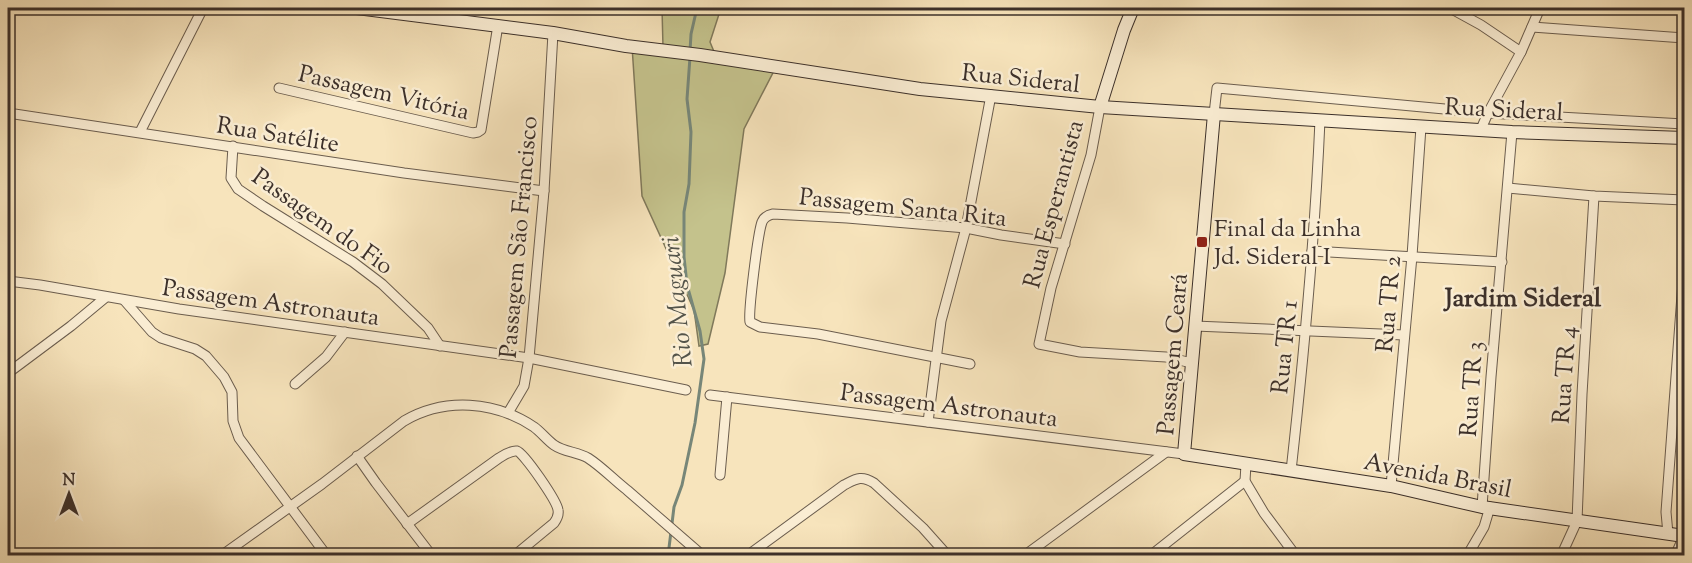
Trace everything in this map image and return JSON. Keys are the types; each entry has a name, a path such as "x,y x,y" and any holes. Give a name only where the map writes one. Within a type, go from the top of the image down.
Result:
{"main road":[{"name":"Rua Sideral","path":"357,8 553,33 626,46 920,88 1100,107 1512,132 1684,138"},
{"name":"Rua Esperantista","path":"1100,107 1133,8"},
{"name":"Passagem Ceará","path":"1184,454 1214,114"},
{"name":"Avenida Brasil","path":"1184,454 1391,486 1486,507 1684,536"}],"street":[{"path":"140,132 203,8"},
{"path":"1450,8 1481,25 1521,52"},
{"path":"1481,129 1521,52 1540,8"},
{"name":"Passagem Vitória","path":"279,88 473,133 478,132 481,129 498,26"},
{"path":"1532,27 1684,38"},
{"name":"Passagem São Francisco","path":"508,413 524,386 529,358 544,192 553,33"},
{"path":"1214,114 1217,88 1488,113 1684,124"},
{"path":"928,422 941,321 966,228 991,95"},
{"name":"Rua Esperantista","path":"1100,107 1091,155 1052,288 1039,344 1080,352 1166,357 1192,363"},
{"name":"Rua Satélite","path":"8,113 544,192"},
{"name":"Rua TR 1","path":"1291,471 1306,331 1320,120"},
{"name":"Rua TR 2","path":"1391,486 1421,127"},
{"name":"Rua TR 3","path":"1467,555 1484,527 1491,377 1512,132"},
{"name":"Passagem do Fio","path":"233,146 231,178 238,189 375,278 428,328 440,346"},
{"path":"1508,188 1594,196 1684,200"},
{"name":"Rua TR 4","path":"1577,520 1594,196"},
{"name":"Passagem Santa Rita","path":"936,357 864,342 760,327 750,322 762,222 768,215 773,214 847,218 966,228 1065,244"},
{"path":"1312,251 1502,262"},
{"path":"1668,534 1666,512 1684,268"},
{"name":"Passagem Astronauta","path":"8,281 179,309 529,358 686,390"},
{"path":"8,373 106,297"},
{"path":"124,300 152,332 162,338 195,349 206,356 224,377 232,392 233,422 239,438 327,555"},
{"path":"1195,326 1404,335"},
{"path":"295,384 326,357 345,332"},
{"path":"936,357 970,364"},
{"name":"Passagem Astronauta","path":"710,395 1184,454"},
{"path":"720,476 727,397"},
{"path":"221,555 389,432 417,414 453,405 483,406 508,413 534,427 558,447 586,457 703,555"},
{"path":"407,524 499,458 517,451 544,484 559,511 554,523 514,555"},
{"path":"1024,555 1166,452"},
{"path":"357,456 432,555"},
{"path":"1246,464 1245,481 1264,513 1296,555"},
{"path":"747,555 844,486 860,478 866,478 874,483 915,520 948,555"},
{"path":"1150,555 1245,481"},
{"path":"1561,555 1577,520"},
{"path":"1675,555 1684,536"}],"shaded area":[{"path":"662,8 721,8 710,42 715,54 778,63 744,129 725,273 708,344 699,346 694,310 642,196 632,46 663,47"}],"waterway":[{"name":"Rio Maguari","path":"690,51 697,8"},
{"name":"Rio Maguari","path":"668,556 674,507 682,485 695,423 704,359 700,331 687,285 684,257 684,212 689,184 691,132 687,99 690,57"}],"place":[{"name":"Final da Linha Jd. Sideral I","path":"1202,242"}],"district":[{"name":"Jardim Sideral","path":"1523,297"}]}
